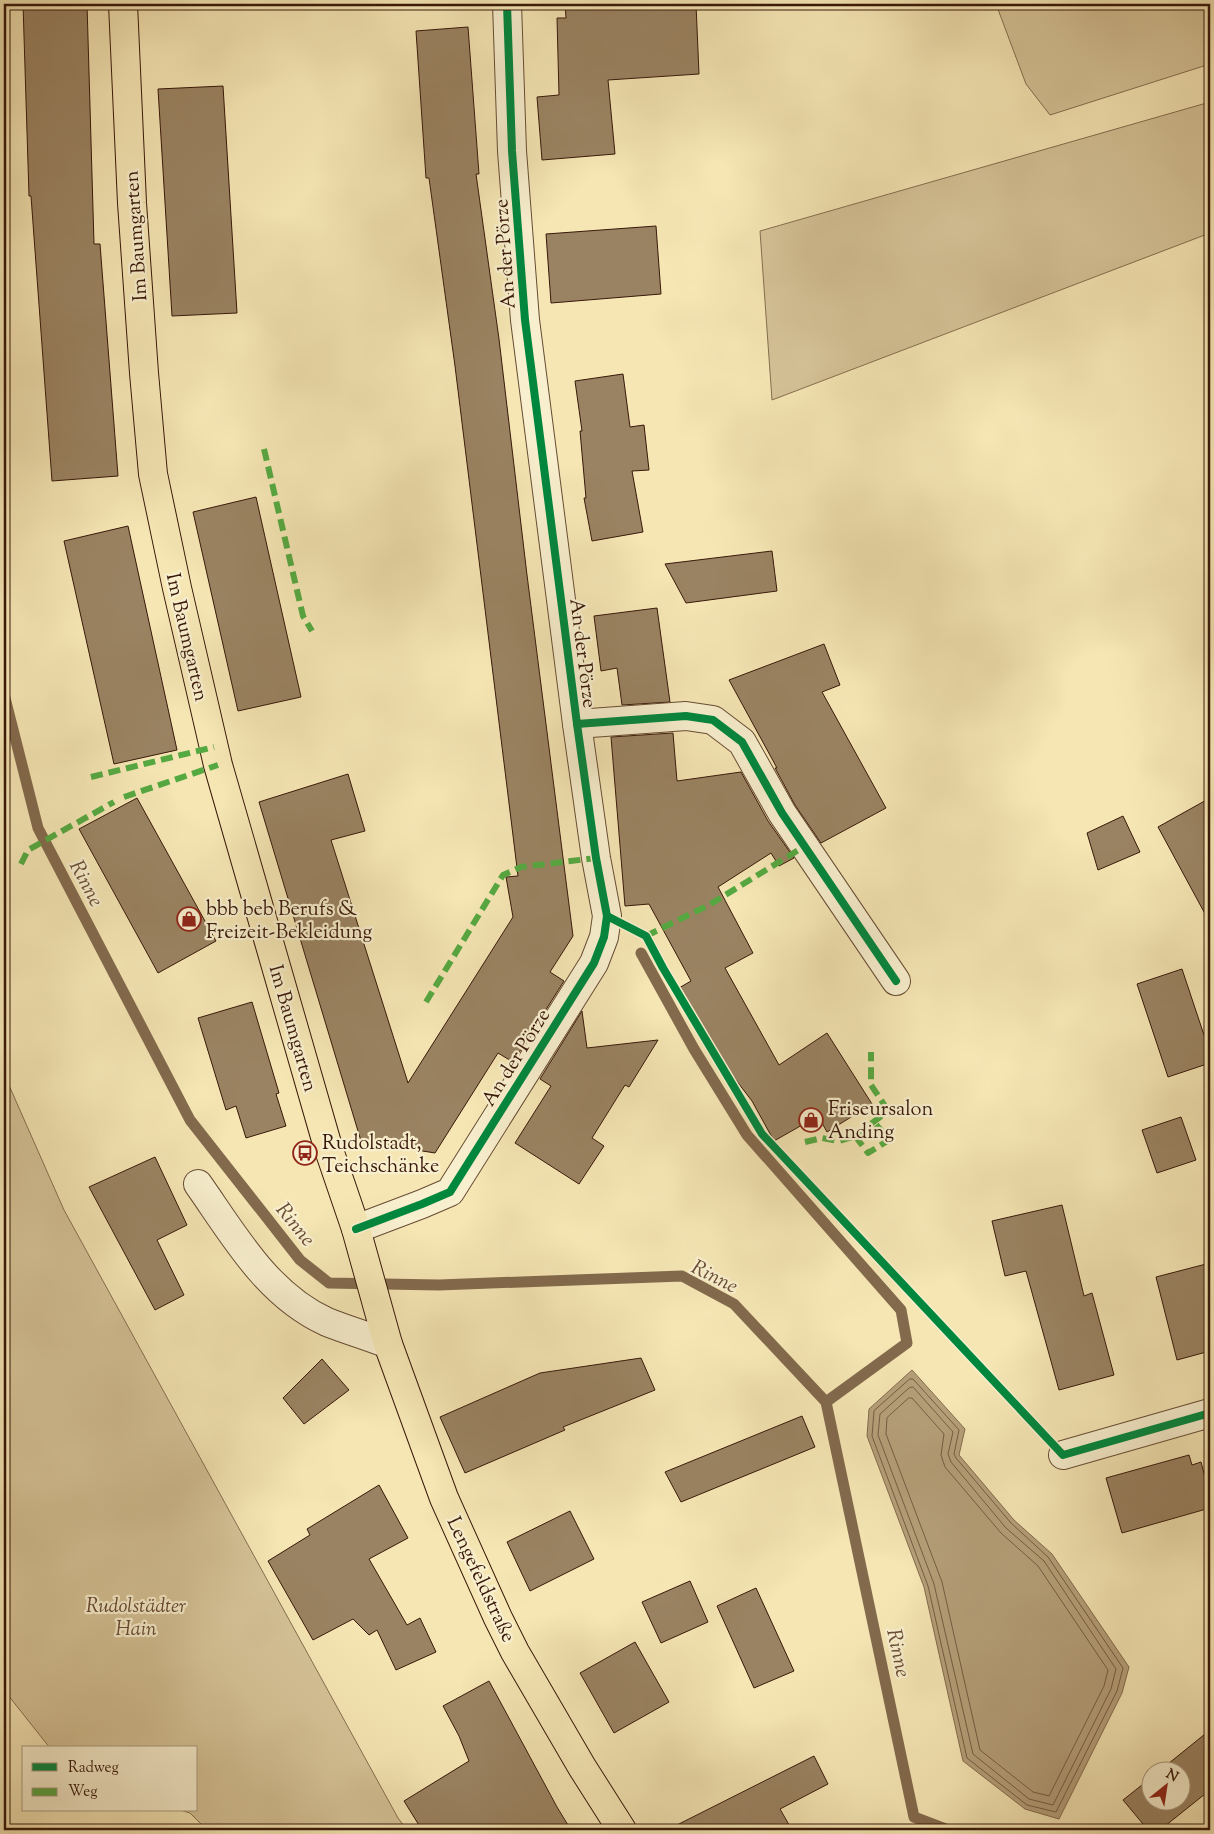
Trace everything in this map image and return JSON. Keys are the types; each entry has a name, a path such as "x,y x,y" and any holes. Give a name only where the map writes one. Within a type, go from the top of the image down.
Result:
{"main road":[{"name":"Im Baumgarten","path":"123,4 132,194 153,474 218,765 328,1147 380,1310"},
{"name":"Lengefeldstraße","path":"380,1310 388,1344 444,1498 498,1618 515,1652 582,1767 622,1830"}],"street":[{"name":"An der Pörze","path":"359,1240 422,1204 450,1192 594,964 604,937 607,916 596,858 577,724 525,320 512,150 507,4"},
{"path":"577,724 686,716 713,720 742,742 782,812 896,981"},
{"path":"198,1184 255,1265 287,1297 326,1321 388,1344"},
{"path":"1063,1455 1210,1413"}],"green space":[{"path":"996,4 1210,4 1210,64 1050,115 1026,84"},
{"path":"1210,102 1210,233 772,400 760,231"},
{"name":"Rudolstädter Hain","path":"4,1074 64,1210 398,1818 407,1830 207,1830 187,1812 198,1812 198,1746 48,1746 4,1690"}],"water":[{"path":"912,1370 965,1429 959,1455 1014,1520 1052,1554 1129,1667 1122,1693 1059,1819 1025,1809 963,1761 924,1587 867,1436 869,1409"}],"building":[{"path":"23,4 87,4 94,244 100,244 118,476 52,481 31,196 29,196"},
{"path":"565,4 696,4 699,74 608,80 615,154 542,160 537,97 559,95 557,18 566,18"},
{"path":"468,27 479,174 476,174 499,339 573,936 550,972 564,981 513,1062 498,1053 435,1153 361,1141 259,802 348,774 365,831 331,840 408,1083 513,917 506,877 518,876 455,366 429,178 426,178 416,31"},
{"path":"223,86 237,313 172,316 158,89"},
{"path":"656,226 661,294 551,303 546,234"},
{"path":"623,374 630,427 644,425 649,470 632,471 643,532 592,541 584,498 586,498 580,431 582,431 575,381"},
{"path":"256,497 301,697 238,711 193,512"},
{"path":"128,526 177,750 114,764 64,541"},
{"path":"772,551 777,591 686,603 665,564"},
{"path":"657,608 670,702 622,705 617,668 601,671 594,616"},
{"path":"824,644 840,685 822,692 886,808 821,843 795,805 729,680"},
{"path":"673,733 677,781 741,772 768,821 794,858 779,866 771,853 718,887 753,953 725,968 779,1065 827,1033 872,1104 827,1132 818,1116 774,1141 752,1101 715,1053 679,988 691,981 649,904 625,906 611,737"},
{"path":"137,798 216,941 158,973 79,829"},
{"path":"1210,798 1210,923 1158,827"},
{"path":"1123,816 1140,852 1098,870 1087,833"},
{"path":"1182,969 1210,1053 1210,1063 1168,1077 1137,984"},
{"path":"252,1002 279,1093 276,1094 286,1126 246,1138 236,1106 226,1110 198,1018"},
{"path":"582,1011 587,1048 658,1040 629,1087 625,1085 592,1138 604,1146 579,1184 515,1143 551,1086 540,1079"},
{"path":"1181,1117 1196,1160 1157,1173 1142,1130"},
{"path":"155,1157 187,1225 157,1240 184,1295 155,1310 89,1187"},
{"path":"1062,1205 1084,1296 1092,1293 1114,1375 1059,1390 1026,1271 1005,1276 992,1221"},
{"path":"1210,1263 1210,1351 1177,1360 1156,1277"},
{"path":"641,1358 655,1390 563,1427 565,1430 465,1473 440,1417 540,1373"},
{"path":"322,1359 349,1390 304,1424 283,1398"},
{"path":"802,1416 815,1447 681,1502 665,1472"},
{"path":"1189,1455 1192,1465 1201,1462 1210,1496 1210,1508 1122,1533 1106,1478"},
{"path":"379,1485 408,1538 369,1559 407,1625 420,1618 436,1652 396,1670 377,1630 369,1635 353,1619 313,1640 268,1561 310,1535 307,1529"},
{"path":"570,1511 594,1559 530,1591 507,1542"},
{"path":"690,1581 708,1622 661,1643 642,1602"},
{"path":"756,1588 794,1671 754,1688 717,1606"},
{"path":"635,1642 669,1702 614,1733 580,1673"},
{"path":"489,1681 571,1830 422,1830 404,1801 469,1761 459,1736 443,1706"},
{"path":"1210,1730 1210,1790 1192,1804 1192,1762 1170,1762"},
{"path":"814,1756 828,1784 780,1809 792,1830 667,1830"},
{"path":"1142,1785 1142,1812 1182,1812 1160,1830 1148,1830 1123,1800"}],"waterway":[{"name":"Rinne","path":"4,694 38,828 190,1120 300,1260 329,1283 439,1285 682,1276 734,1304 826,1402 914,1817 948,1830"},
{"name":"Rinne","path":"641,953 694,1049 747,1135 901,1310 907,1343 826,1402"}],"marked path":[{"path":"264,449 303,616 312,631"},
{"path":"91,777 214,747"},
{"path":"124,797 218,765"},
{"path":"21,864 28,850 114,802"},
{"path":"646,936 709,905 805,846"},
{"path":"426,1002 503,875 521,867 596,858"},
{"path":"805,1142 822,1138 839,1141 855,1136 880,1117 885,1106 871,1085 871,1052"},
{"path":"855,1136 868,1153 889,1140 874,1122"}],"cycle path":[{"path":"356,1229 450,1192 594,963 604,937 607,916 596,858 577,724 525,320 512,151 507,4"},
{"path":"577,724 686,716 713,720 742,742 782,813 896,981"},
{"path":"607,916 646,936 663,968 762,1134 1063,1455 1210,1413"}],"place":[{"name":"bbb beb Berufs & Freizeit-Bekleidung","path":"189,919"},
{"name":"Friseursalon Anding","path":"811,1120"},
{"name":"Rudolstadt, Teichschänke","path":"305,1153"}]}
